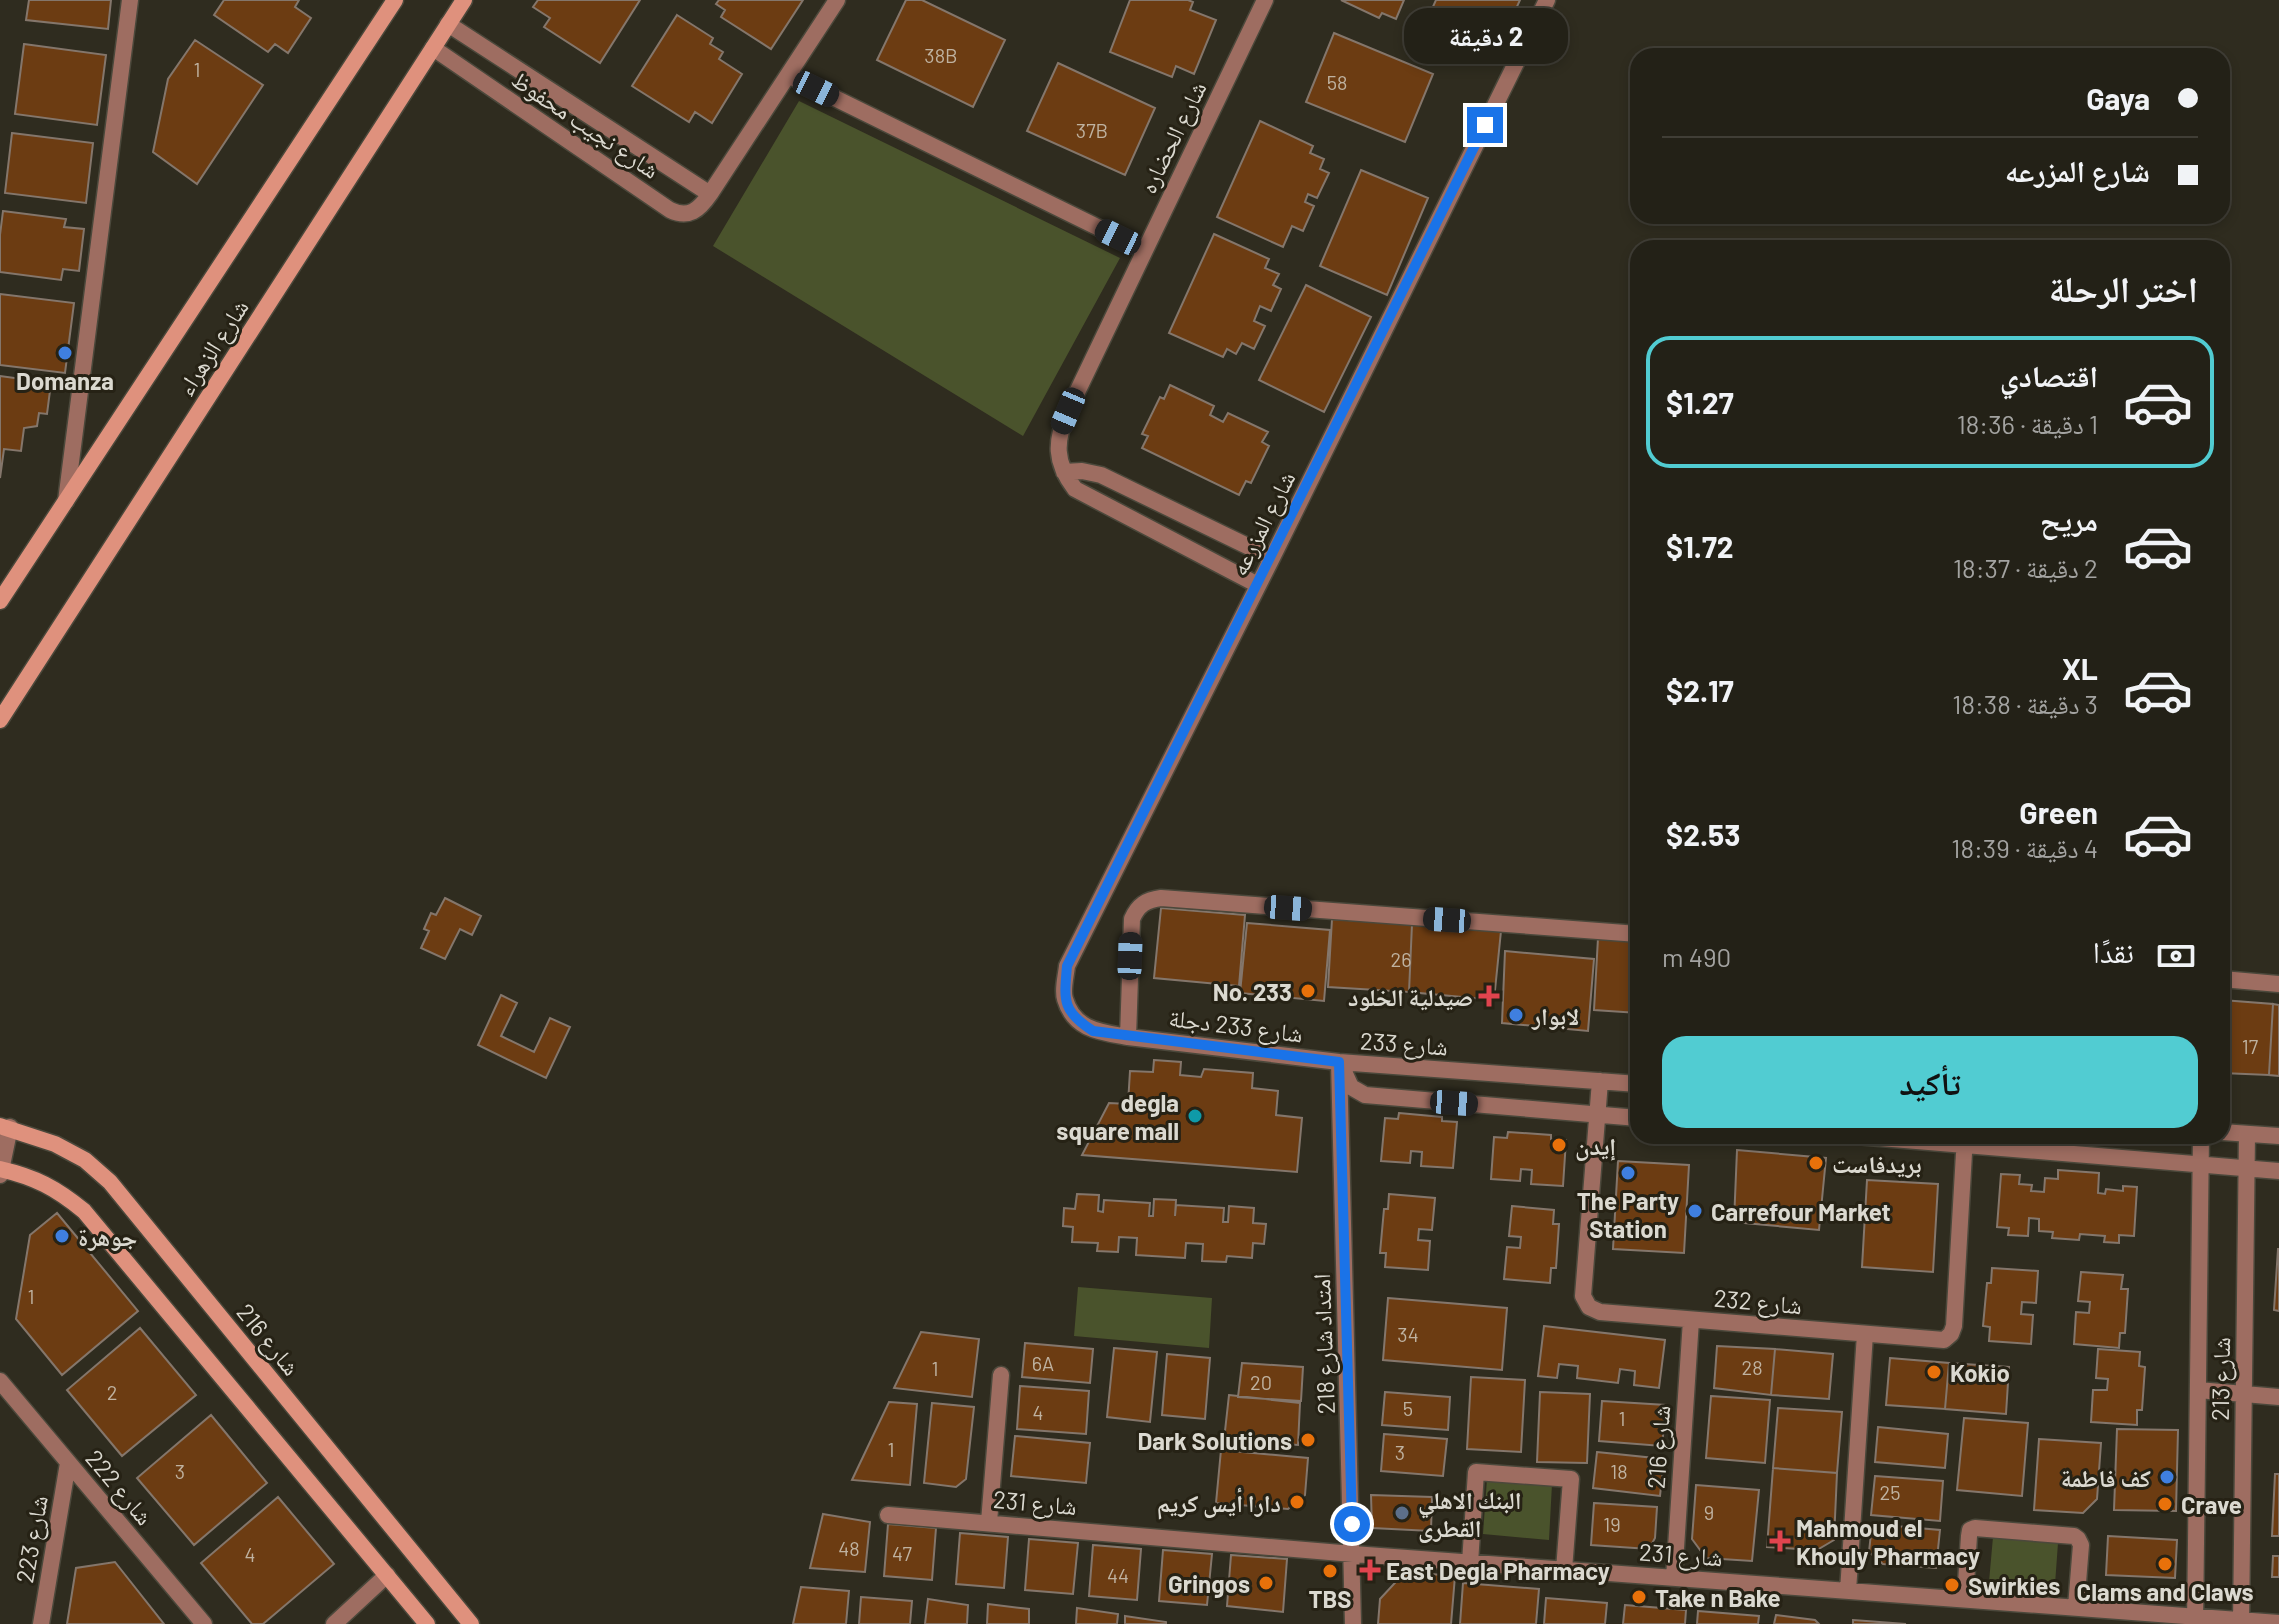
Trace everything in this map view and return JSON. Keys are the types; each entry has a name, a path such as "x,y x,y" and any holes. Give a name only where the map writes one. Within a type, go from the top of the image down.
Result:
{"main road":[{"name":"شارع الزهراء","path":"0,601 395,0"},
{"name":"شارع الزهراء","path":"0,720 464,0"},
{"name":"شارع 216","path":"5,1126 55,1144 85,1160 110,1182 471,1624"},
{"path":"0,1171 31,1177 59,1191 84,1211 427,1624"}],"street":[{"path":"66,501 130,0"},
{"name":"شارع نجيب محفوظ","path":"433,48 670,210 679,215 690,214 700,209 837,0"},
{"name":"شارع الحضاره","path":"1064,472 1058,451 1060,430 1265,0"},
{"name":"شارع المزرعه","path":"1128,1037 1093,1031 1075,1019 1064,997 1067,966 1547,0"},
{"name":"شارع نجيب محفوظ","path":"448,24 710,194"},
{"path":"788,75 1144,250"},
{"path":"1258,585 1087,496 1075,489 1064,472 1082,471 1101,475 1272,558"},
{"path":"1128,1037 1132,919 1143,903 1152,899 1630,933"},
{"path":"2230,980 2279,984"},
{"name":"شارع 233 دجلة","path":"1128,1037 1339,1062"},
{"name":"شارع 233","path":"1630,1083 1339,1062 1351,1087 1365,1095 1630,1117"},
{"name":"امتداد شارع 218","path":"1339,1062 1353,1624"},
{"name":"شارع 232","path":"1600,1081 1584,1289 1585,1302 1594,1311 1940,1340 1948,1338 1953,1330 1965,1144"},
{"path":"0,1171 5,1126"},
{"path":"2230,1133 2279,1136"},
{"name":"شارع 213","path":"2241,1622 2247,1134"},
{"path":"2004,1144 2279,1171"},
{"name":"شارع 213","path":"2195,1620 2201,1144"},
{"name":"شارع 216","path":"1674,1578 1691,1320"},
{"path":"1848,1591 1865,1334"},
{"path":"989,1522 1001,1375"},
{"name":"شارع 222","path":"0,1381 204,1624"},
{"path":"2198,1390 2279,1397"},
{"name":"شارع 223","path":"41,1624 68,1463"},
{"path":"1470,1563 1476,1472 1571,1479 1564,1570"},
{"name":"شارع 231","path":"888,1515 1353,1554 2076,1607 2195,1620 2279,1623"},
{"path":"1965,1599 1969,1536 1970,1530 1975,1528 2074,1536 2078,1539 2081,1545 2076,1607"},
{"path":"334,1624 387,1575"}],"green space":[{"path":"799,101 1120,258 1023,436 713,246"},
{"path":"1078,1287 1212,1298 1209,1348 1074,1336"},
{"path":"1487,1479 1552,1484 1549,1540 1483,1534"},
{"path":"1993,1537 2058,1543 2054,1598 1988,1593"}],"building":[{"path":"29,0 111,0 108,29 26,20"},
{"path":"224,0 299,0 295,7 311,18 288,53 275,44 268,52 214,15"},
{"path":"538,0 640,0 600,63 544,27 550,18 533,7"},
{"path":"719,0 803,0 771,49 721,17 725,10 716,4"},
{"path":"906,0 922,0 1005,40 973,107 877,60"},
{"path":"1130,0 1188,0 1193,2 1190,10 1216,20 1194,74 1176,66 1172,77 1110,52"},
{"path":"1341,0 1404,0 1396,19 1382,13 1379,18"},
{"path":"1436,0 1520,0 1492,61 1478,55 1475,60 1434,42 1436,38 1422,31"},
{"path":"677,15 713,38 710,44 723,52 719,59 742,74 712,123 695,112 689,122 632,86"},
{"path":"1334,33 1433,74 1405,142 1306,102"},
{"path":"195,40 263,85 197,184 153,152 168,79"},
{"path":"24,44 106,55 97,125 15,114"},
{"path":"1058,63 1155,108 1125,175 1027,131"},
{"path":"1260,121 1313,146 1310,153 1324,159 1320,169 1329,173 1317,198 1308,194 1305,202 1314,206 1303,231 1292,226 1283,247 1217,217"},
{"path":"12,133 93,143 86,203 5,193"},
{"path":"1361,170 1428,198 1387,295 1320,266"},
{"path":"3,211 66,219 64,227 84,229 79,271 63,269 61,280 0,272"},
{"path":"1214,234 1269,259 1265,268 1279,274 1273,285 1281,289 1271,311 1260,306 1254,321 1265,326 1254,349 1242,343 1236,354 1227,349 1223,357 1169,333"},
{"path":"1306,285 1371,317 1324,412 1259,380"},
{"path":"0,294 74,303 65,373 0,365"},
{"path":"0,376 51,383 47,414 39,413 37,426 24,428 21,451 4,449 0,478"},
{"path":"1170,385 1214,406 1210,415 1223,422 1228,413 1268,432 1262,442 1269,446 1251,483 1246,481 1239,495 1142,448 1148,436 1142,434 1160,397 1164,399"},
{"path":"445,898 481,916 472,935 460,929 445,959 421,948 429,931 424,929 431,913 436,915"},
{"path":"1161,908 1245,915 1239,986 1154,978"},
{"path":"1332,919 1412,924 1409,992 1328,987"},
{"path":"1247,923 1330,930 1324,1001 1240,993"},
{"path":"1412,924 1501,931 1494,1000 1409,992"},
{"path":"1598,938 1630,940 1630,1012 1594,1010"},
{"path":"1505,951 1594,959 1588,1031 1502,1023"},
{"path":"501,995 517,1003 501,1036 534,1052 550,1018 570,1027 546,1078 478,1045"},
{"path":"2230,1001 2273,1004 2269,1075 2230,1073"},
{"path":"2273,1004 2279,1005 2279,1076 2269,1075"},
{"name":"degla square mall","path":"1154,1060 1181,1062 1180,1075 1201,1077 1204,1069 1253,1073 1252,1088 1278,1091 1276,1115 1302,1118 1297,1172 1082,1155 1109,1103 1128,1104 1130,1071 1153,1072"},
{"path":"1399,1113 1442,1117 1442,1121 1457,1122 1453,1168 1421,1166 1422,1152 1411,1151 1410,1163 1381,1161 1385,1118 1398,1119"},
{"path":"1508,1132 1551,1135 1551,1139 1566,1140 1563,1186 1531,1184 1532,1170 1521,1169 1520,1181 1491,1179 1494,1137 1507,1138"},
{"path":"1737,1150 1826,1158 1819,1230 1734,1222"},
{"path":"1618,1161 1689,1165 1684,1253 1613,1249"},
{"path":"2058,1170 2099,1173 2098,1193 2105,1194 2106,1189 2123,1191 2123,1186 2137,1187 2134,1236 2119,1235 2119,1243 2104,1242 2105,1236 2080,1234 2079,1240 2052,1238 2053,1232 2039,1231 2039,1219 2029,1218 2028,1236 2008,1235 2009,1228 1997,1227 2001,1174 2020,1175 2019,1184 2032,1185 2031,1191 2044,1192 2045,1178 2058,1179"},
{"path":"1867,1180 1938,1184 1933,1272 1862,1267"},
{"path":"1077,1194 1099,1195 1098,1211 1103,1212 1104,1200 1150,1203 1149,1216 1153,1216 1154,1199 1176,1200 1175,1216 1176,1205 1224,1208 1223,1222 1228,1222 1229,1206 1254,1208 1253,1223 1266,1224 1264,1244 1253,1243 1252,1258 1227,1256 1226,1262 1202,1261 1203,1244 1186,1243 1185,1258 1136,1255 1137,1238 1119,1237 1118,1252 1097,1251 1098,1243 1072,1242 1073,1227 1063,1226 1064,1208 1075,1209"},
{"path":"1389,1194 1435,1198 1432,1230 1419,1229 1418,1240 1430,1241 1428,1270 1385,1267 1386,1253 1380,1253 1384,1209 1388,1209"},
{"path":"1512,1206 1554,1210 1553,1224 1559,1224 1556,1268 1551,1268 1550,1283 1504,1279 1507,1247 1520,1248 1521,1237 1509,1236"},
{"path":"57,1213 138,1311 62,1375 16,1319 30,1235"},
{"path":"2279,1249 2279,1311 2274,1310"},
{"path":"1992,1268 2038,1271 2036,1303 2022,1302 2021,1314 2033,1315 2031,1344 1989,1341 1990,1327 1983,1326 1987,1283 1991,1283"},
{"path":"2081,1272 2123,1275 2121,1289 2128,1289 2125,1333 2120,1333 2119,1348 2074,1344 2076,1312 2089,1313 2090,1302 2078,1301"},
{"path":"1388,1298 1507,1308 1502,1370 1383,1360"},
{"path":"1544,1326 1665,1340 1659,1388 1634,1385 1635,1371 1620,1369 1618,1383 1577,1378 1578,1366 1559,1364 1557,1378 1538,1376"},
{"path":"140,1328 196,1395 122,1456 67,1390"},
{"path":"921,1332 979,1339 972,1397 894,1388"},
{"path":"1025,1343 1093,1349 1090,1383 1022,1377"},
{"path":"1717,1346 1775,1349 1771,1395 1714,1388"},
{"path":"1114,1348 1157,1352 1150,1422 1107,1417"},
{"path":"1775,1349 1833,1354 1829,1399 1771,1395"},
{"path":"2098,1349 2140,1352 2139,1366 2145,1367 2142,1410 2137,1410 2137,1425 2091,1422 2093,1390 2107,1390 2108,1379 2096,1378"},
{"path":"1167,1354 1210,1358 1205,1419 1162,1415"},
{"path":"1890,1358 1949,1363 1945,1409 1886,1405"},
{"path":"1242,1363 1303,1367 1301,1401 1238,1397"},
{"path":"1949,1363 2009,1367 2006,1414 1945,1409"},
{"path":"1471,1377 1525,1380 1521,1452 1467,1449"},
{"path":"1020,1386 1089,1391 1086,1434 1017,1429"},
{"path":"1385,1392 1450,1397 1448,1430 1382,1425"},
{"path":"1540,1392 1590,1394 1587,1463 1537,1462"},
{"path":"1229,1395 1300,1403 1298,1445 1224,1440"},
{"path":"1711,1396 1770,1400 1765,1463 1706,1458"},
{"path":"1602,1401 1666,1405 1662,1446 1599,1441"},
{"path":"889,1402 917,1404 910,1485 852,1480"},
{"path":"932,1403 974,1407 966,1479 956,1487 924,1483"},
{"path":"1778,1408 1842,1412 1837,1473 1773,1468"},
{"path":"211,1415 267,1483 194,1545 137,1478"},
{"path":"1964,1418 2028,1423 2022,1496 1957,1490"},
{"path":"1878,1427 1948,1434 1945,1468 1875,1462"},
{"path":"2117,1429 2178,1430 2176,1511 2114,1510"},
{"path":"1384,1434 1447,1439 1443,1476 1381,1471"},
{"path":"1015,1436 1090,1443 1086,1483 1011,1476"},
{"path":"2039,1439 2101,1443 2097,1499 2083,1513 2034,1510"},
{"path":"1221,1450 1308,1458 1305,1495 1288,1509 1216,1503"},
{"path":"1597,1452 1664,1459 1660,1496 1593,1488"},
{"path":"1773,1468 1837,1473 1834,1540 1817,1550 1767,1547"},
{"path":"2275,1474 2279,1474 2279,1536 2272,1536"},
{"path":"1875,1476 1943,1481 1940,1521 1871,1515"},
{"path":"1696,1485 1759,1490 1752,1561 1706,1558 1692,1539"},
{"name":"البنك الاهلي القطرى","path":"1371,1495 1432,1497 1431,1531 1372,1528"},
{"path":"278,1497 334,1564 263,1624 252,1624 201,1563"},
{"path":"1594,1503 1657,1507 1655,1538 1649,1549 1591,1545"},
{"path":"823,1514 870,1522 865,1572 810,1568"},
{"path":"888,1524 936,1528 932,1580 884,1576"},
{"path":"1872,1524 1940,1530 1936,1568 1883,1564 1869,1552"},
{"path":"960,1533 1008,1537 1004,1588 956,1584"},
{"path":"2108,1536 2177,1540 2175,1578 2106,1575"},
{"path":"1029,1539 1078,1543 1073,1594 1025,1590"},
{"path":"1093,1545 1141,1549 1137,1600 1089,1596"},
{"path":"1163,1550 1212,1554 1207,1605 1159,1601"},
{"path":"1231,1555 1287,1559 1283,1612 1227,1606"},
{"path":"2273,1556 2279,1556 2279,1577 2272,1577"},
{"path":"115,1562 164,1624 67,1624 76,1568"},
{"path":"1405,1572 1455,1576 1451,1624 1378,1624 1380,1599"},
{"path":"1463,1583 1539,1589 1536,1624 1460,1624"},
{"path":"801,1587 849,1591 846,1624 793,1624"},
{"path":"861,1597 912,1601 910,1624 859,1624"},
{"path":"1546,1598 1607,1603 1605,1624 1544,1624"},
{"path":"928,1599 968,1605 967,1624 925,1624"},
{"path":"988,1604 1029,1609 1029,1624 987,1624"},
{"path":"1625,1605 1686,1610 1685,1624 1623,1624"},
{"path":"1077,1608 1118,1614 1117,1624 1076,1624"},
{"path":"1698,1611 1759,1616 1758,1624 1697,1624"},
{"path":"1776,1615 1815,1620 1819,1624 1774,1624"},
{"path":"1125,1616 1166,1622 1166,1624 1125,1624"},
{"path":"1853,1620 1906,1624 1853,1624"}],"place":[{"name":"Domanza","path":"65,353"},
{"name":"No. 233","path":"1308,991"},
{"name":"صيدلية الخلود","path":"1489,996"},
{"name":"لابوار","path":"1516,1015"},
{"name":"degla square mall","path":"1195,1116"},
{"name":"إيدن","path":"1559,1145"},
{"name":"بريدفاست","path":"1816,1163"},
{"name":"The Party Station","path":"1628,1173"},
{"name":"Carrefour Market","path":"1695,1211"},
{"name":"جوهرة","path":"62,1236"},
{"name":"Kokio","path":"1934,1372"},
{"name":"Dark Solutions","path":"1308,1440"},
{"name":"كف فاطمة","path":"2167,1477"},
{"name":"دارا أيس كريم","path":"1297,1502"},
{"name":"Crave","path":"2165,1504"},
{"name":"البنك الاهلي القطرى","path":"1402,1513"},
{"name":"Mahmoud el Khouly Pharmacy","path":"1780,1541"},
{"name":"Clams and Claws","path":"2165,1564"},
{"name":"East Degla Pharmacy","path":"1370,1570"},
{"name":"TBS","path":"1330,1571"},
{"name":"Gringos","path":"1266,1583"},
{"name":"Swirkies","path":"1952,1585"},
{"name":"Take n Bake","path":"1639,1597"}],"route":[{"path":"1352,1524 1339,1062 1093,1031 1075,1019 1064,997 1067,966 1485,125"}]}
